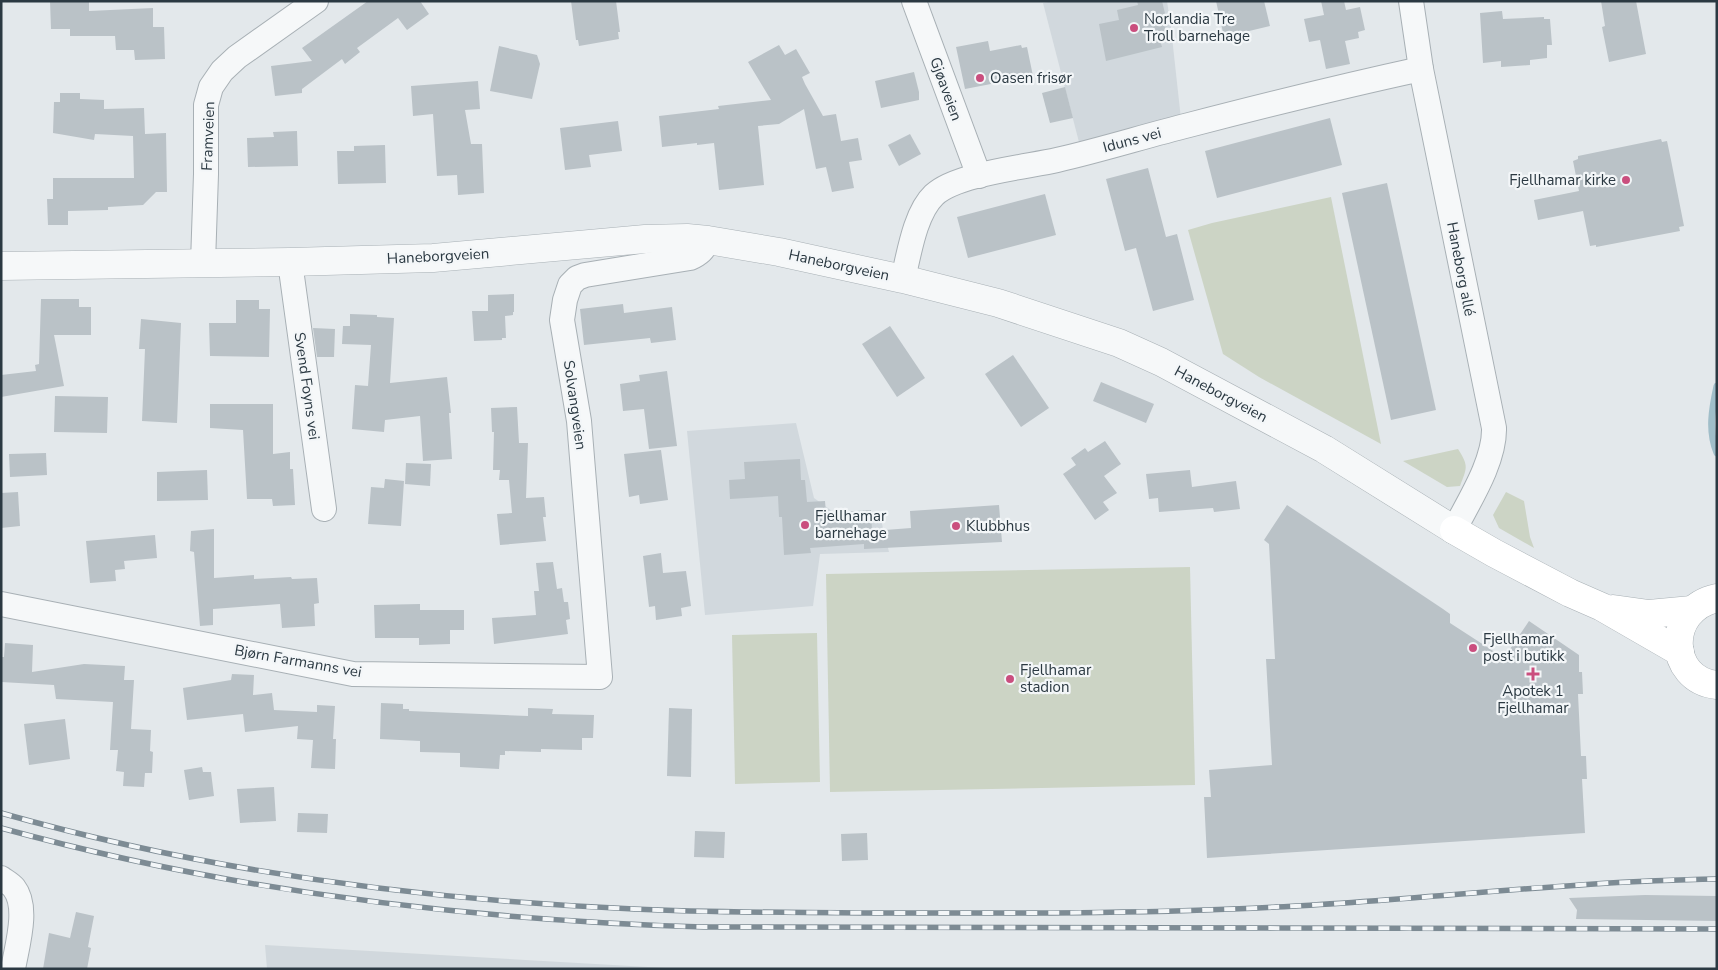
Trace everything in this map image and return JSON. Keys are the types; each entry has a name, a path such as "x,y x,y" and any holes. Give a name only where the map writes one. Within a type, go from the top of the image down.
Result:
{"main road":[{"name":"Haneborgveien","path":"1454,530 1501,558 1602,607 1680,652"},
{"path":"1715,688 1688,669 1680,652 1679,633 1684,620 1692,610 1702,602 1717,598"},
{"name":"Haneborgveien","path":"1602,607 1649,614 1692,610"}],"street":[{"name":"Framveien","path":"203,263 206,105 211,87 222,71 237,57 316,1"},
{"name":"Gjøaveien","path":"914,1 979,176"},
{"name":"Haneborg allé","path":"1411,1 1421,69 1494,428 1493,444 1488,460 1454,530"},
{"name":"Iduns vei","path":"903,279 918,222 933,195 949,184 1058,160 1266,105 1421,69"},
{"name":"Haneborgveien","path":"1,266 290,262 467,256 645,238 708,240 803,256 989,301 1118,343 1162,362 1324,449 1454,530"},
{"name":"Solvangveien","path":"600,677 579,421 562,320 565,300 570,285 585,275 690,258 698,254 705,247 708,240"},
{"name":"Svend Foyns vei","path":"290,262 324,509"},
{"name":"Bjørn Farmanns vei","path":"1,604 353,674 600,677"},
{"path":"8,883 21,904 21,924 13,969"}],"shaded area":[{"path":"1054,1 1167,1 1181,119 1080,146 1043,3"},
{"path":"796,423 814,498 832,511 879,512 889,552 820,554 813,606 705,615 687,431"},
{"path":"265,945 683,969 267,969"}],"green space":[{"path":"1331,197 1381,444 1259,377 1223,354 1188,230"},
{"path":"1458,449 1466,467 1460,486 1447,487 1403,461"},
{"path":"1506,492 1524,501 1530,537 1534,548 1499,528 1493,515"},
{"name":"Fjellhamar stadion","path":"1190,567 1195,785 830,792 826,574"},
{"path":"817,633 820,782 735,784 732,635"}],"building":[{"path":"50,1 89,1 89,11 153,8 153,27 164,27 165,59 135,60 134,50 116,50 115,36 70,36 70,29 51,29"},
{"path":"368,1 420,1 429,14 407,30 398,18 357,48 360,52 345,64 342,59 302,89 302,93 275,96 271,66 312,61 302,48"},
{"path":"571,1 616,1 620,32 618,32 619,39 579,46 578,40 576,40"},
{"path":"1137,1 1162,1 1168,26 1165,27 1166,35 1159,37 1162,47 1106,61 1099,24 1119,20 1117,10 1138,5"},
{"path":"1216,1 1264,1 1270,26 1224,37"},
{"path":"1321,1 1344,1 1346,10 1360,7 1365,30 1358,32 1359,38 1345,41 1350,64 1326,69 1320,40 1309,42 1304,19 1324,15"},
{"path":"1601,1 1636,1 1646,54 1609,62 1602,27 1605,26"},
{"path":"1502,11 1503,19 1544,17 1544,19 1550,19 1552,45 1547,45 1547,58 1530,60 1530,65 1501,67 1501,61 1483,63 1480,13"},
{"path":"988,41 990,51 1021,45 1022,48 1027,47 1033,76 965,89 956,47"},
{"path":"779,45 785,55 796,49 810,73 802,77 823,116 836,114 841,141 858,138 862,160 849,162 854,188 832,192 826,167 816,169 804,109 779,124 758,126 764,185 719,190 714,143 662,147 659,116 719,109 718,106 771,100 748,62"},
{"path":"499,46 537,55 540,64 532,99 490,91"},
{"path":"914,72 919,100 881,108 875,81"},
{"path":"478,81 480,109 465,110 471,144 482,144 484,193 458,195 457,175 437,176 433,114 413,116 411,86"},
{"path":"1065,87 1073,118 1050,123 1042,93"},
{"path":"60,93 80,93 80,99 104,100 104,109 144,108 145,134 166,133 167,192 156,192 143,205 108,207 108,210 68,211 68,225 48,225 47,199 53,199 53,178 134,178 133,136 95,134 94,140 53,133 54,102 60,102"},
{"path":"1330,118 1342,165 1217,198 1205,151"},
{"path":"618,121 622,151 589,155 591,167 565,170 560,128"},
{"path":"297,131 298,166 248,167 247,138 274,137 273,132"},
{"path":"910,134 921,154 899,166 888,145"},
{"name":"Fjellhamar kirke","path":"1661,139 1662,142 1667,141 1671,160 1684,226 1679,227 1680,231 1596,247 1596,245 1590,246 1583,211 1538,220 1534,200 1579,191 1573,161 1578,159 1578,156"},
{"path":"385,145 386,183 338,184 337,151 354,151 354,146"},
{"path":"1148,168 1166,237 1177,234 1194,300 1153,311 1136,248 1125,251 1106,179"},
{"path":"1387,183 1436,410 1391,420 1342,193"},
{"path":"1045,194 1056,235 968,258 957,217"},
{"path":"514,294 513,315 505,316 506,338 502,338 502,340 474,341 472,311 488,311 488,295"},
{"path":"41,299 79,299 79,307 91,307 91,335 54,335 64,386 1,397 1,375 36,371 35,365 39,364"},
{"path":"236,300 259,300 259,309 270,309 269,357 210,356 209,323 236,323"},
{"path":"623,304 624,313 672,307 676,340 651,343 650,338 584,345 580,309"},
{"path":"350,314 394,318 390,383 447,377 451,413 449,413 452,459 423,461 420,416 385,420 384,432 352,429 355,385 368,386 371,345 342,344 343,326 350,326"},
{"path":"141,319 181,323 177,423 142,421 145,349 139,349"},
{"path":"890,326 925,378 897,397 862,344"},
{"path":"313,328 335,329 334,357 317,357"},
{"path":"1013,355 1049,408 1021,427 985,374"},
{"path":"667,371 677,446 649,449 644,409 623,411 620,384 640,381 639,375"},
{"path":"1101,382 1154,404 1146,423 1093,401"},
{"path":"55,396 108,397 107,433 54,432"},
{"path":"210,404 273,404 273,454 290,452 290,469 293,469 295,505 273,506 272,499 247,499 243,430 210,428"},
{"path":"517,407 519,443 528,443 526,498 544,497 546,517 543,517 546,541 500,545 497,514 512,513 509,480 499,480 500,470 493,470 494,432 492,432 491,408"},
{"path":"1105,441 1121,464 1104,476 1117,493 1103,502 1109,510 1095,520 1063,474 1076,465 1071,458 1085,448 1088,452"},
{"path":"661,450 668,500 640,504 639,495 629,497 624,454"},
{"path":"46,453 47,475 10,477 9,454"},
{"path":"800,459 801,480 805,480 807,502 825,501 826,513 871,510 872,531 911,528 910,511 999,505 1002,542 864,549 864,544 810,548 811,553 784,555 782,517 779,517 778,496 730,499 729,480 745,479 744,462"},
{"path":"406,463 431,464 430,486 405,484"},
{"path":"207,470 208,500 157,501 157,472"},
{"path":"1190,470 1192,487 1236,481 1240,509 1214,512 1213,508 1159,512 1158,498 1149,499 1146,474"},
{"path":"385,479 404,481 401,526 368,524 371,487 384,488"},
{"path":"18,492 20,526 1,528 1,493"},
{"path":"1287,505 1443,609 1450,614 1450,623 1504,658 1529,621 1579,655 1579,672 1582,672 1583,694 1578,694 1581,756 1586,756 1587,779 1582,779 1585,833 1207,858 1204,797 1211,797 1209,770 1272,765 1266,659 1275,659 1269,544 1264,540"},
{"path":"214,529 214,578 254,575 254,579 317,578 319,603 314,604 315,626 282,628 280,604 213,609 213,625 200,626 194,552 190,551 191,531"},
{"path":"155,535 157,558 124,561 125,569 115,570 116,581 90,583 86,541"},
{"path":"661,553 663,573 686,571 691,606 681,608 682,616 656,620 655,606 649,607 643,556"},
{"path":"553,562 557,589 562,588 564,602 568,602 570,619 566,620 568,634 494,644 492,618 536,615 534,591 539,591 536,563"},
{"path":"420,604 420,610 464,610 464,630 450,630 450,644 419,645 419,638 375,638 374,605"},
{"path":"5,643 33,645 32,672 84,664 125,666 124,680 134,680 131,729 151,730 152,773 145,773 144,787 123,786 124,772 116,771 118,750 110,750 113,702 56,699 54,685 1,682 1,657 4,657"},
{"path":"232,674 254,675 253,695 272,693 274,710 317,712 317,705 335,706 333,739 336,739 335,769 311,768 313,740 297,739 298,726 245,732 243,714 187,720 183,688 231,680"},
{"path":"381,703 403,704 403,709 409,709 409,711 528,716 528,708 553,709 552,714 594,715 593,738 582,738 582,750 541,749 541,752 505,751 505,755 500,755 499,769 460,767 460,753 420,752 420,741 380,739"},
{"path":"669,708 692,709 691,777 667,776"},
{"path":"65,719 70,759 29,765 24,724"},
{"path":"202,767 203,772 211,772 214,796 189,800 184,770"},
{"path":"274,787 276,821 240,823 237,789"},
{"path":"298,813 328,814 327,833 297,832"},
{"path":"695,831 725,832 724,858 694,857"},
{"path":"867,833 868,860 842,861 841,834"},
{"path":"1645,895 1717,896 1717,921 1576,919 1577,910 1569,898"},
{"path":"76,912 94,916 88,947 91,948 87,969 43,969 49,933 70,938"}],"waterway":[{"path":"1717,386 1712,412 1712,436 1717,453"}],"railway":[{"path":"1,813 157,851 315,879 474,898 554,905 664,910 877,913 1176,911 1331,904 1606,883 1717,879"},
{"path":"1,828 87,850 174,869 262,885 438,909 615,923 704,927 1717,929"}],"place":[{"name":"Norlandia Tre Troll barnehage","path":"1134,28"},
{"name":"Oasen frisør","path":"980,78"},
{"name":"Fjellhamar kirke","path":"1626,180"},
{"name":"Fjellhamar barnehage","path":"805,525"},
{"name":"Klubbhus","path":"956,526"},
{"name":"Fjellhamar post i butikk","path":"1473,648"},
{"name":"Apotek 1 Fjellhamar","path":"1533,674"},
{"name":"Fjellhamar stadion","path":"1010,679"}]}
